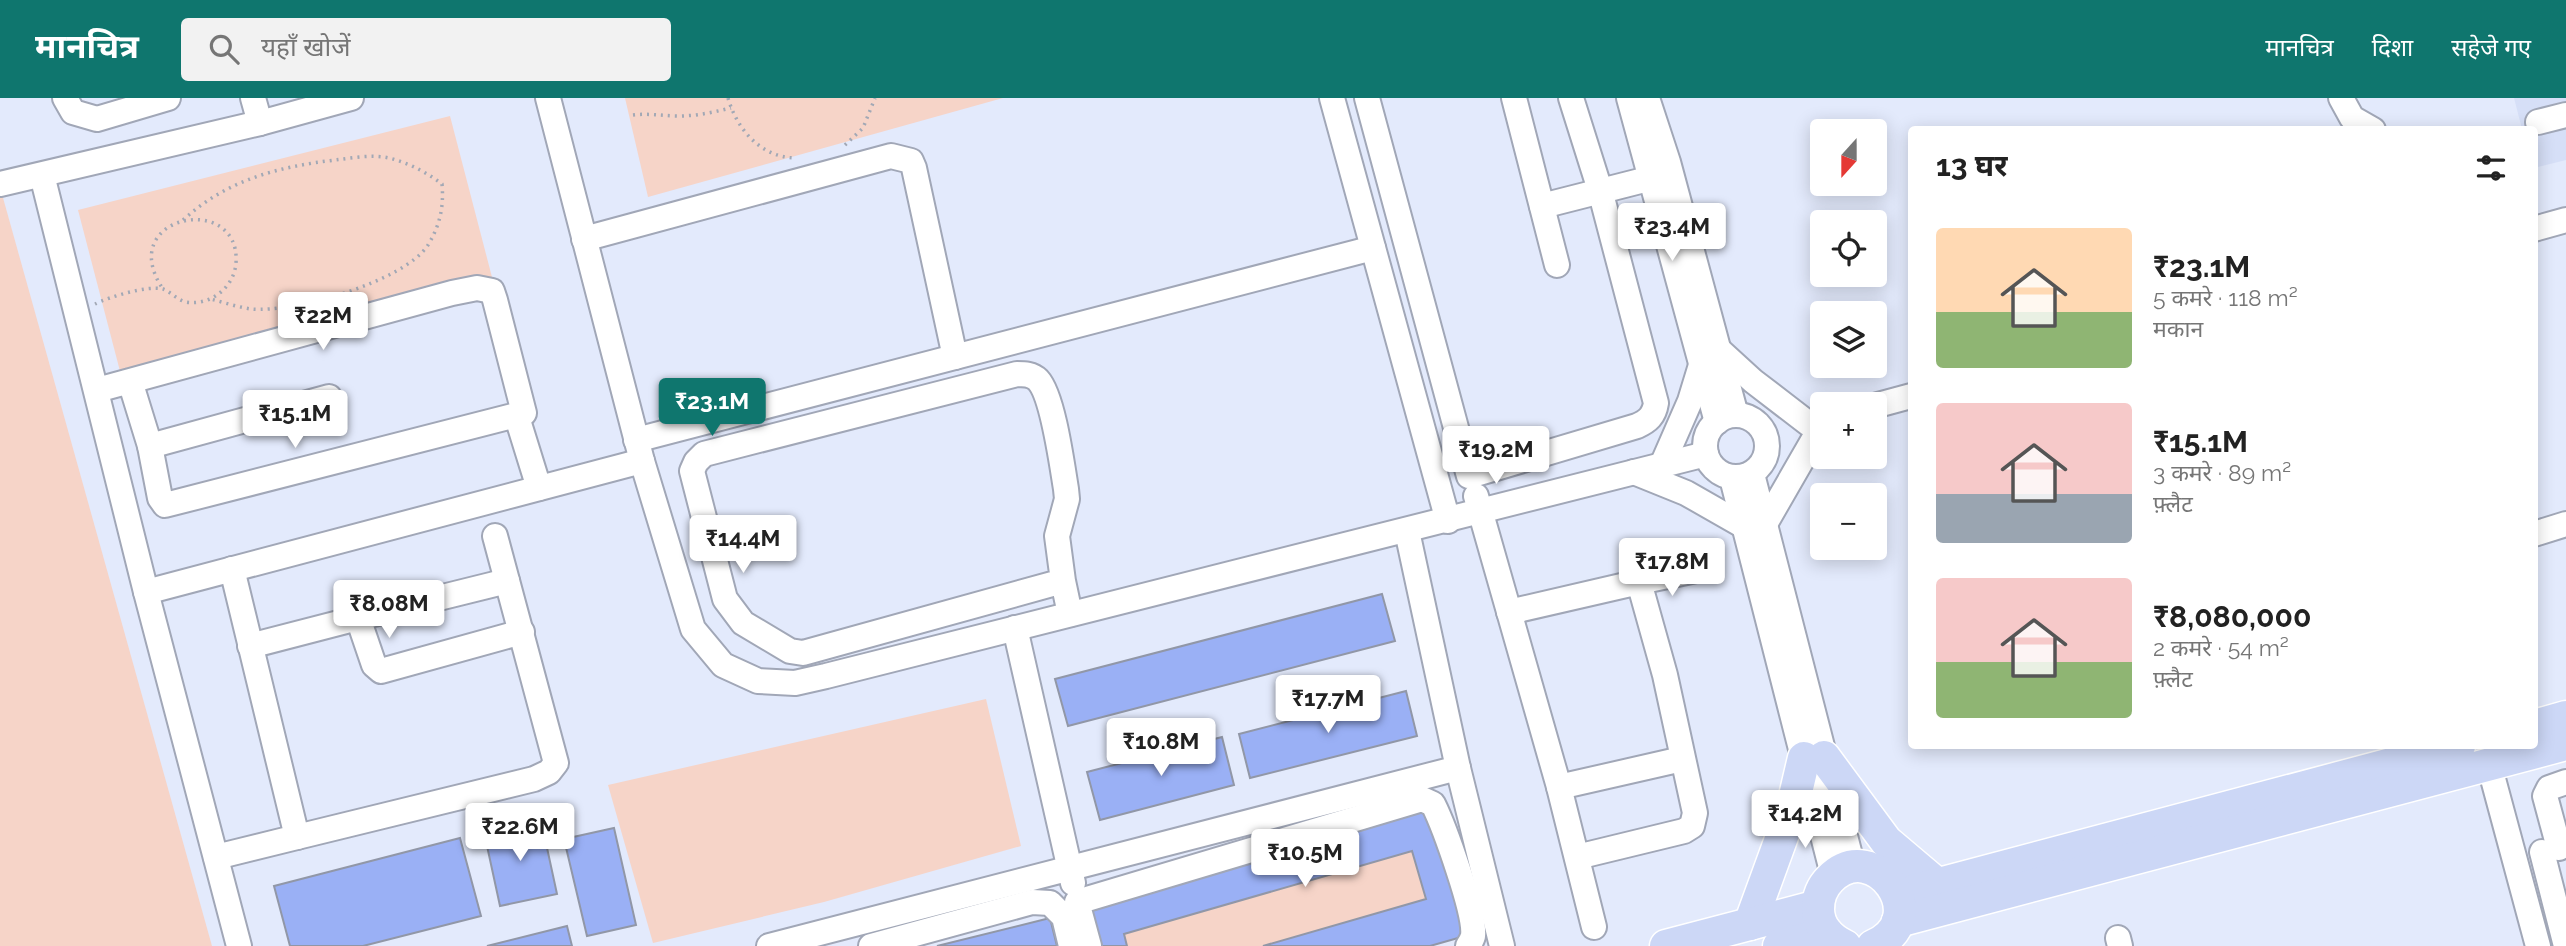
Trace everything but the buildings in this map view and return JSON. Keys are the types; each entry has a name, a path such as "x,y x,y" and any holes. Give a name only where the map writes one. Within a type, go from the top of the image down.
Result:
{"main road":[{"path":"2538,725 2566,717"},
{"path":"1889,929 2566,744"},
{"path":"1811,746 1886,841 1938,885"},
{"path":"1750,923 1811,746"},
{"path":"1889,929 1938,885 2448,749"},
{"path":"1830,928 1825,884 1843,871 1881,873 1891,882 1889,929"},
{"path":"1666,946 1750,923 1830,928"},
{"path":"1779,946 1830,928"}],"street":[{"path":"65,98 73,112 97,119 168,98"},
{"path":"253,98 260,123"},
{"path":"1,180 43,175 260,123 351,98"},
{"path":"548,98 639,451 694,629 723,665 758,681 795,683 1706,454"},
{"path":"1332,98 1448,521"},
{"path":"1367,98 1469,476 1559,787 1594,927"},
{"path":"1514,98 1557,265"},
{"path":"1469,476 1637,426 1648,421 1655,411 1656,404 1600,190 1571,98"},
{"path":"1629,98 1651,178 1710,356 1810,419"},
{"path":"1647,98 1668,162 1726,419"},
{"path":"2341,98 2352,118 2366,126"},
{"path":"2538,122 2566,116"},
{"path":"584,239 891,156 902,157 911,161 914,169 956,357"},
{"path":"43,175 146,592 240,946"},
{"path":"1542,206 1651,178"},
{"path":"2538,228 2566,220"},
{"path":"146,592 539,488 639,451 685,427 1373,248"},
{"path":"97,390 452,293 486,288 492,291 524,410 523,415 517,417 165,505 160,498 150,446 130,381"},
{"path":"1662,465 1710,356"},
{"path":"1063,581 803,653 790,651 743,623 725,599 692,471 704,454 1017,374 1027,374 1037,379 1042,388 1055,426 1067,499 1057,536 1070,614"},
{"path":"150,446 329,397"},
{"path":"1887,402 1908,397"},
{"path":"517,417 539,488"},
{"path":"1726,419 1755,421 1767,438 1766,458 1742,476 1714,468 1706,454 1706,439 1726,419"},
{"path":"1767,438 1810,425"},
{"path":"685,427 696,462"},
{"path":"1755,525 1810,435"},
{"path":"1634,472 1686,492 1755,525"},
{"path":"1742,476 1843,871"},
{"path":"2538,533 2566,524"},
{"path":"1407,531 1458,768 1502,946"},
{"path":"216,857 534,779 550,772 556,763 554,746 495,536"},
{"path":"232,569 297,837"},
{"path":"1508,612 1696,570"},
{"path":"250,646 507,581"},
{"path":"1577,857 1684,831 1692,826 1695,813 1665,675 1639,582"},
{"path":"358,618 374,665 381,671 522,632"},
{"path":"1015,628 1077,902 1090,946"},
{"path":"1559,787 1682,759"},
{"path":"2489,764 2538,946"},
{"path":"872,946 1030,890 1069,867 1458,768"},
{"path":"2566,782 2549,789 2545,796 2556,848 2566,946"},
{"path":"1077,902 1422,799 1433,804 1445,833 1470,917 1473,936 1468,946"},
{"path":"2515,859 2556,848"},
{"path":"769,946 1030,890 1050,903 1064,917 1071,946"}],"path":[{"path":"728,98 747,136 766,150 788,158 800,159"},
{"path":"844,146 863,128 874,99 883,98"},
{"path":"633,115 651,112 678,116 731,108"},
{"path":"77,313 130,292 163,289 187,302 210,299 252,309 295,305 350,292 407,265 426,247 438,224 443,206 442,184 418,169 386,157 305,164 242,180 204,201 183,220 167,227 152,250 151,264 163,289"},
{"path":"183,220 207,220 219,227 229,237 234,250 232,277 225,289 210,299"}],"shaded area":[{"path":"625,98 1003,98 648,197"},
{"path":"2514,98 2566,98 2566,160 2538,167 2538,126 2521,126"},
{"path":"450,116 493,281 121,375 78,210"},
{"path":"0,187 212,946 0,946"},
{"path":"986,699 1021,846 824,902 653,943 608,785"},
{"path":"1412,851 1426,899 1263,946 1127,946 1124,934"}]}
